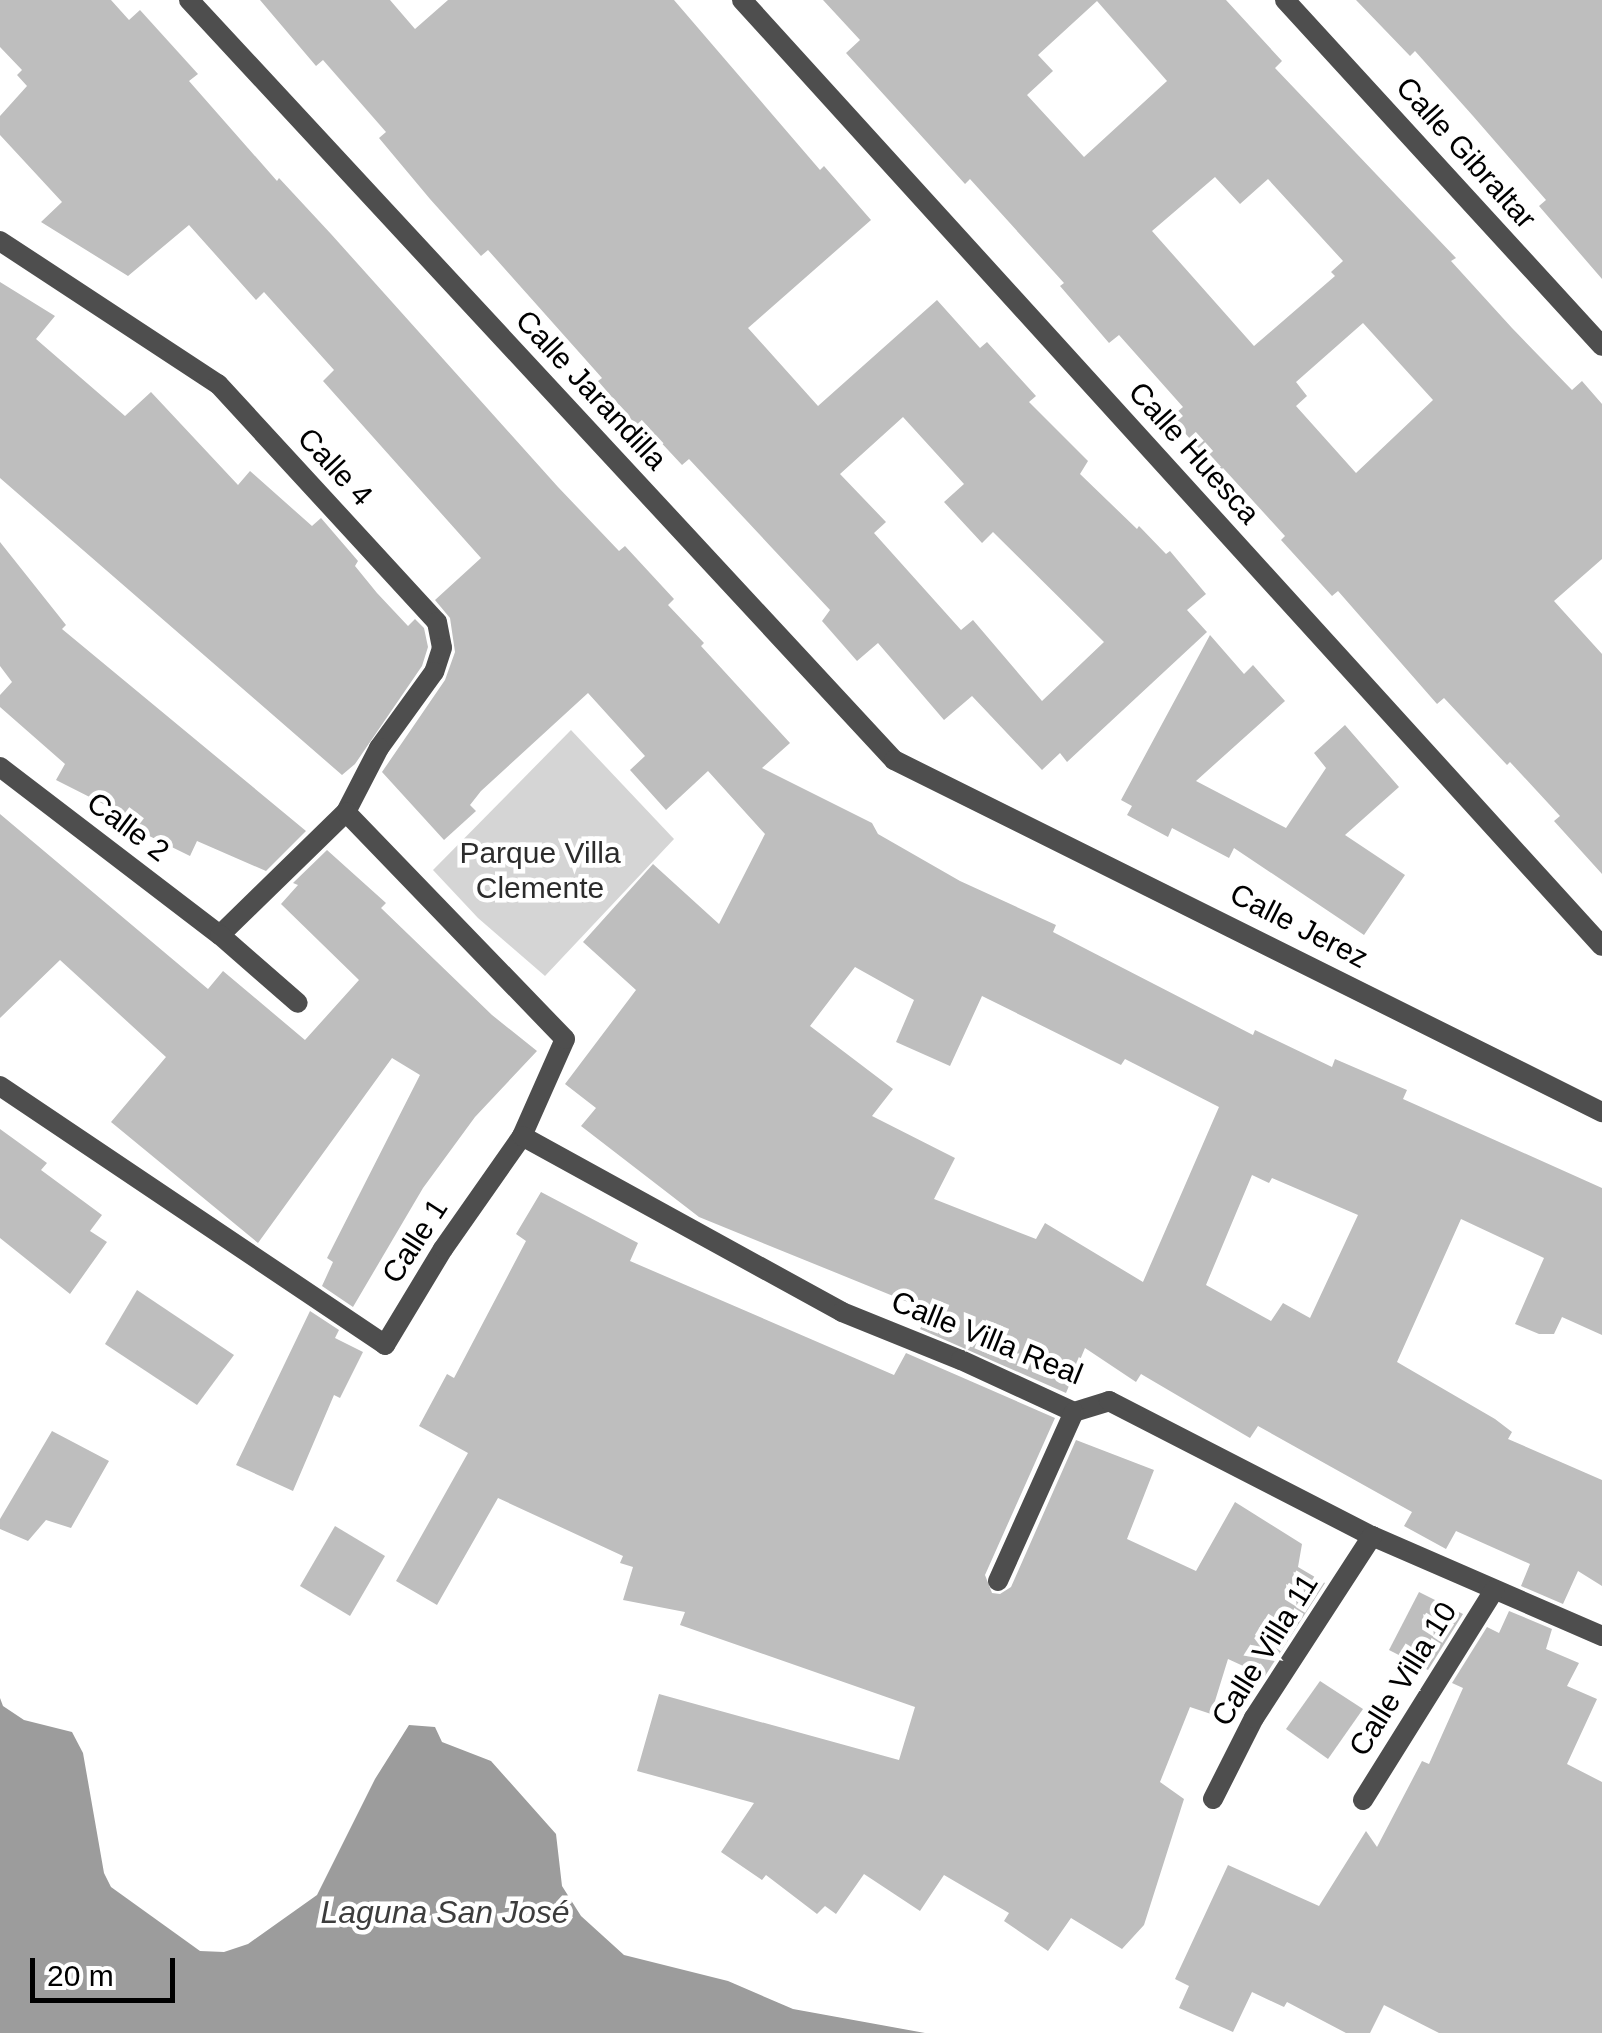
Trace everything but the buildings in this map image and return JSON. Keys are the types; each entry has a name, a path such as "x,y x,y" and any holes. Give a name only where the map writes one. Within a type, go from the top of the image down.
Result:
{"street":[{"name":"Calle Jarandilla","path":"189,0 894,760 968,794"},
{"name":"Calle Huesca","path":"742,0 1602,946"},
{"name":"Calle Gibraltar","path":"1285,0 1602,346"},
{"name":"Calle 4","path":"0,241 218,384 437,622 442,648 434,672 379,748 346,812"},
{"name":"Calle 2","path":"0,766 220,935 298,1003"},
{"name":"Calle Jerez","path":"968,794 1602,1112"},
{"path":"220,935 346,812"},
{"name":"Calle 1","path":"0,1086 385,1345 443,1249 522,1136 565,1039 346,812"},
{"name":"Calle Villa Real","path":"522,1136 842,1312 962,1360 1074,1412 1109,1401 1372,1536 1602,1636"},
{"path":"998,1582 1074,1412"},
{"name":"Calle Villa 11","path":"1213,1799 1254,1718 1372,1536"},
{"name":"Calle Villa 10","path":"1363,1800 1494,1590"}],"green space":[{"name":"Parque Villa Clemente","path":"571,730 674,839 545,976 478,918 433,870"}],"water":[{"name":"Laguna San José","path":"0,1698 3,1706 24,1720 72,1732 83,1753 104,1873 111,1887 200,1951 224,1952 248,1944 317,1895 375,1779 409,1725 435,1727 442,1742 491,1761 556,1834 562,1886 581,1916 624,1955 728,1981 793,2009 925,2033 0,2033"}]}
